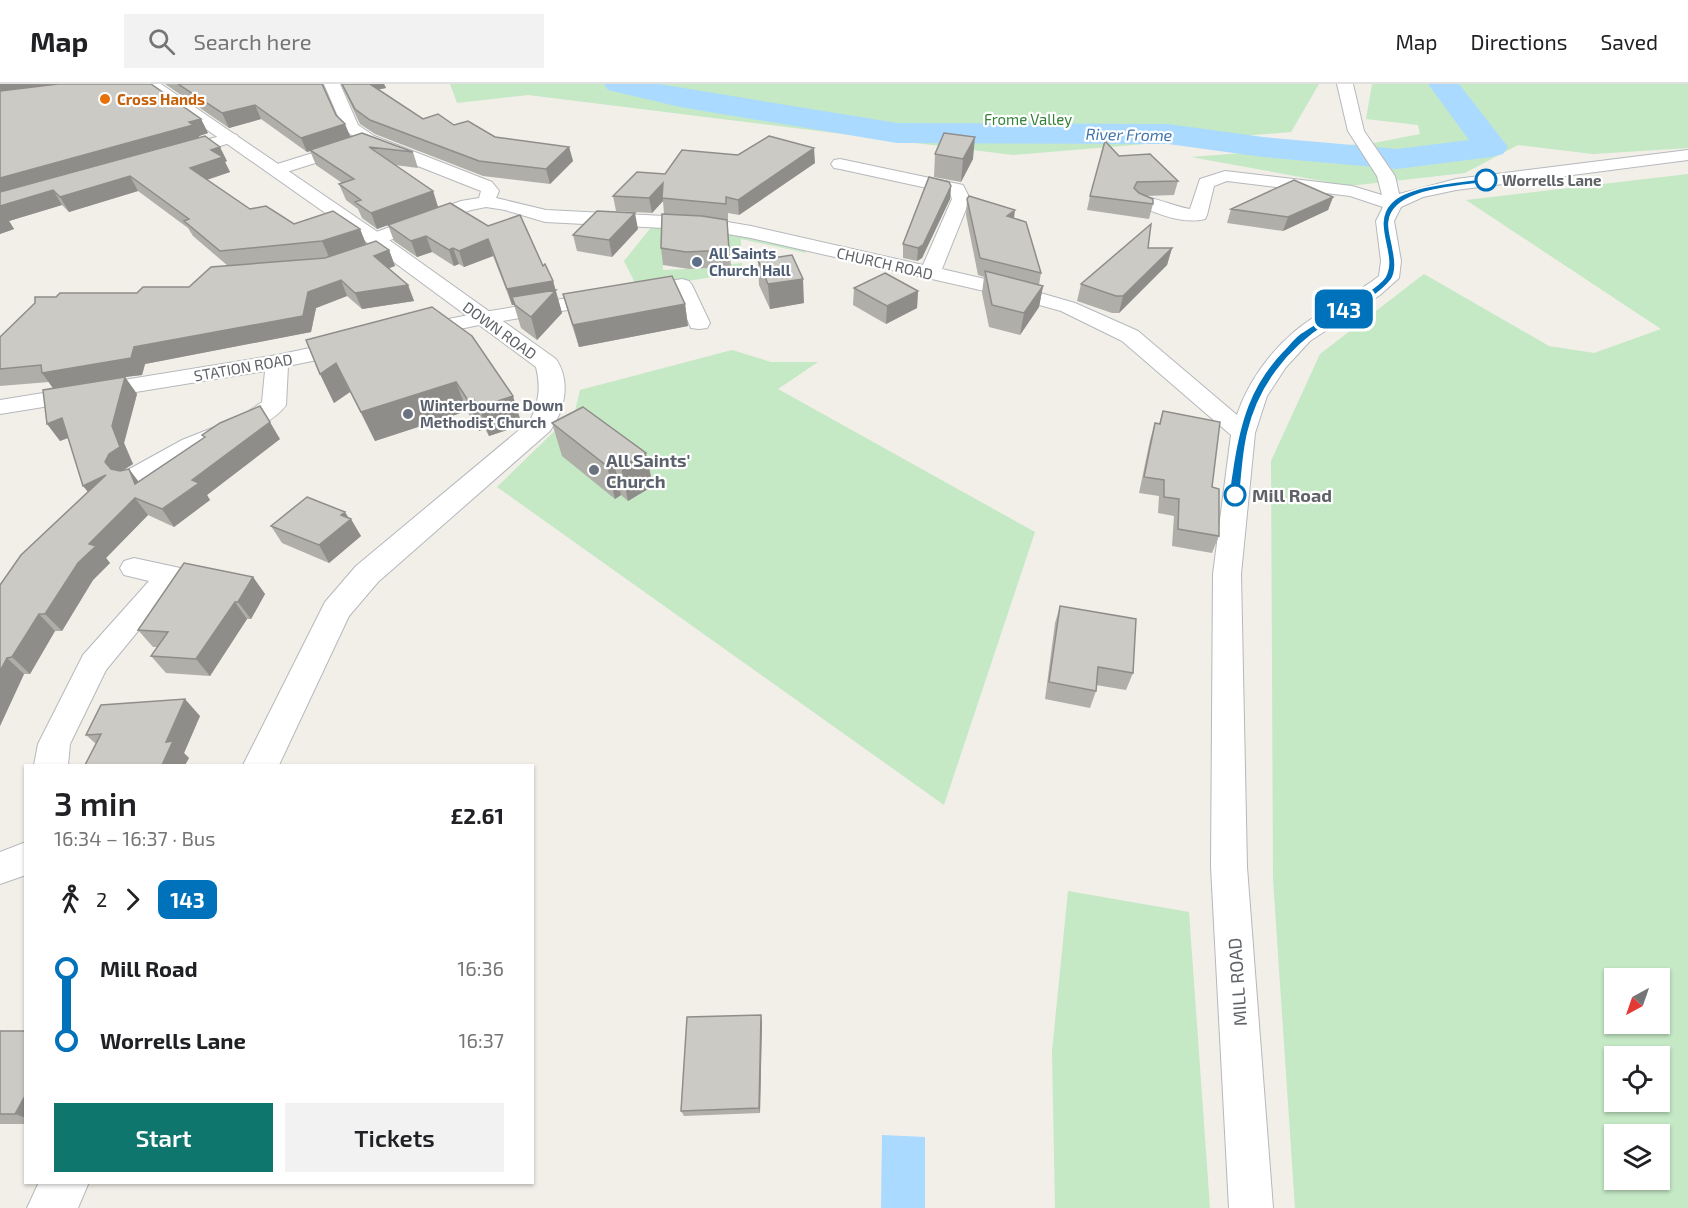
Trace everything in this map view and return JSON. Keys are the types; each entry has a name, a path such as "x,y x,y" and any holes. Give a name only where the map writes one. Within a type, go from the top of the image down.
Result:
{"street":[{"name":"DOWN ROAD","path":"150,84 277,170 375,247 484,318 547,364 554,385 551,403 541,425 367,574 336,610 261,764"},
{"path":"332,84 351,128 368,140 486,186 490,191 486,202"},
{"path":"1345,84 1356,131 1390,190"},
{"path":"161,158 231,138"},
{"path":"277,170 368,140"},
{"path":"1142,201 1172,212 1198,215 1206,183 1225,176 1352,191 1390,190 1408,195 1433,188 1557,170 1688,155"},
{"path":"840,164 957,189 961,199 930,273"},
{"name":"MILL ROAD","path":"1251,1208 1229,855 1227,574 1243,433 1255,396 1277,363 1296,342 1389,278 1392,261 1385,221 1390,190"},
{"name":"CHURCH ROAD","path":"375,247 467,206 486,202 507,205 545,216 713,225 751,232 1016,292 1068,307 1130,336 1243,433"},
{"path":"392,338 484,318 682,285 699,323"},
{"name":"STATION ROAD","path":"0,407 277,362 369,342"},
{"path":"133,478 201,451 274,405 277,362"},
{"path":"51,764 54,744 94,663 170,575 134,568"},
{"path":"0,868 24,859"},
{"path":"52,1208 64,1184"}],"green space":[{"name":"Frome Valley","path":"450,84 1319,84 1291,132 1013,155 528,95 457,103"},
{"path":"1372,84 1688,84 1688,148 1593,154 1518,145 1465,173 1349,186 1191,157 1374,143 1420,134 1418,125 1366,119"},
{"path":"1688,174 1688,1208 1295,1208 1273,879 1271,461 1320,354 1424,274 1549,346 1594,353 1661,329 1466,200"},
{"path":"653,225 712,226 802,247 806,253 741,239 741,251 663,255 663,270 731,267 731,264 742,263 744,272 638,289 624,261"},
{"path":"732,350 771,362 818,362 778,389 1035,532 944,805 497,487 575,411 580,390"},
{"path":"1068,891 1189,912 1210,1208 1055,1208 1052,1051"}],"water":[{"path":"882,1135 925,1137 925,1208 881,1208"}],"building":[{"path":"58,84 151,84 201,119 189,122 193,125 0,178 0,91"},
{"path":"178,84 322,84 336,115 345,124 301,138 255,105 222,113"},
{"path":"342,84 370,84 423,119 438,114 454,125 468,121 495,137 569,147 546,169 479,161 370,120 355,109"},
{"path":"362,133 413,152 369,147 433,191 371,213 355,202 361,200 339,184 354,179 310,150"},
{"path":"944,133 975,137 963,159 935,154"},
{"path":"205,136 220,147 211,150 223,157 190,168 250,209 266,206 294,224 333,211 360,229 322,241 220,251 184,221 189,219 130,176 60,197 53,190 0,206 0,192"},
{"path":"769,136 814,148 738,200 726,197 726,204 662,198 663,183 649,198 613,196 637,172 665,174 682,150 738,155"},
{"path":"1105,141 1119,156 1150,154 1178,181 1137,182 1134,188 1139,193 1153,199 1153,204 1090,196"},
{"path":"929,177 949,182 951,186 923,245 918,248 903,244"},
{"path":"1294,180 1333,197 1288,217 1231,209"},
{"path":"969,196 1015,210 1007,216 1026,222 1041,273 980,258 967,199"},
{"path":"450,203 488,226 520,215 543,266 545,264 553,281 507,289 488,239 459,251 453,248 449,250 426,236 411,241 388,225"},
{"path":"597,211 635,213 609,240 573,235"},
{"path":"662,214 727,220 729,250 686,252 661,248"},
{"path":"1151,224 1148,248 1172,248 1123,296 1116,296 1081,284"},
{"path":"376,241 389,250 374,256 408,285 355,293 341,280 308,292 303,316 134,347 131,358 42,373 41,365 0,369 0,337 35,303 35,297 56,297 60,293 137,293 143,287 189,287 211,267 325,258"},
{"path":"792,255 803,279 768,284 758,260"},
{"path":"985,271 1043,286 1024,313 992,305"},
{"path":"885,273 918,291 887,306 854,288"},
{"path":"672,276 685,304 573,325 563,294"},
{"path":"556,290 531,317 515,305 512,297"},
{"path":"432,307 472,336 513,396 479,407 474,400 469,402 456,382 361,412 336,363 320,374 306,340"},
{"path":"125,377 112,426 120,447 109,454 105,462 111,469 120,471 129,469 135,484 205,437 202,435 220,423 260,406 270,422 192,480 199,483 162,509 135,498 89,544 96,546 78,563 45,614 39,614 12,657 7,658 0,671 0,585 21,555 106,475 83,486 62,418 47,424 43,390"},
{"path":"583,407 646,453 621,467 614,462 607,466 552,423"},
{"path":"1163,411 1220,422 1212,487 1219,489 1219,536 1178,529 1179,499 1164,497 1164,480 1144,477 1155,423 1160,424"},
{"path":"307,497 345,512 341,515 351,519 319,545 271,526"},
{"path":"184,563 253,577 238,602 235,602 196,659 151,656 168,632 138,630"},
{"path":"1060,606 1136,619 1133,673 1098,667 1096,691 1049,682"},
{"path":"185,699 166,742 173,741 162,764 86,764 101,734 86,735 101,705"},
{"path":"761,1015 759,1108 681,1111 687,1017"},
{"path":"0,1031 24,1031 24,1098 15,1114 0,1114"}],"waterway":[{"name":"River Frome","path":"619,84 680,98 897,133 1168,134 1263,147 1397,159 1491,147 1443,84"}],"bus line":[{"name":"143","path":"1235,495 1243,433 1255,396 1277,363 1302,336 1373,291 1389,278 1392,261 1385,221 1393,204 1408,195 1433,188 1486,180"}],"place":[{"name":"Cross Hands","path":"105,99"},
{"name":"Worrells Lane","path":"1486,180"},
{"name":"All Saints Church Hall","path":"697,262"},
{"name":"Winterbourne Down Methodist Church","path":"408,414"},
{"name":"All Saints' Church","path":"594,470"},
{"name":"Mill Road","path":"1235,495"}]}
